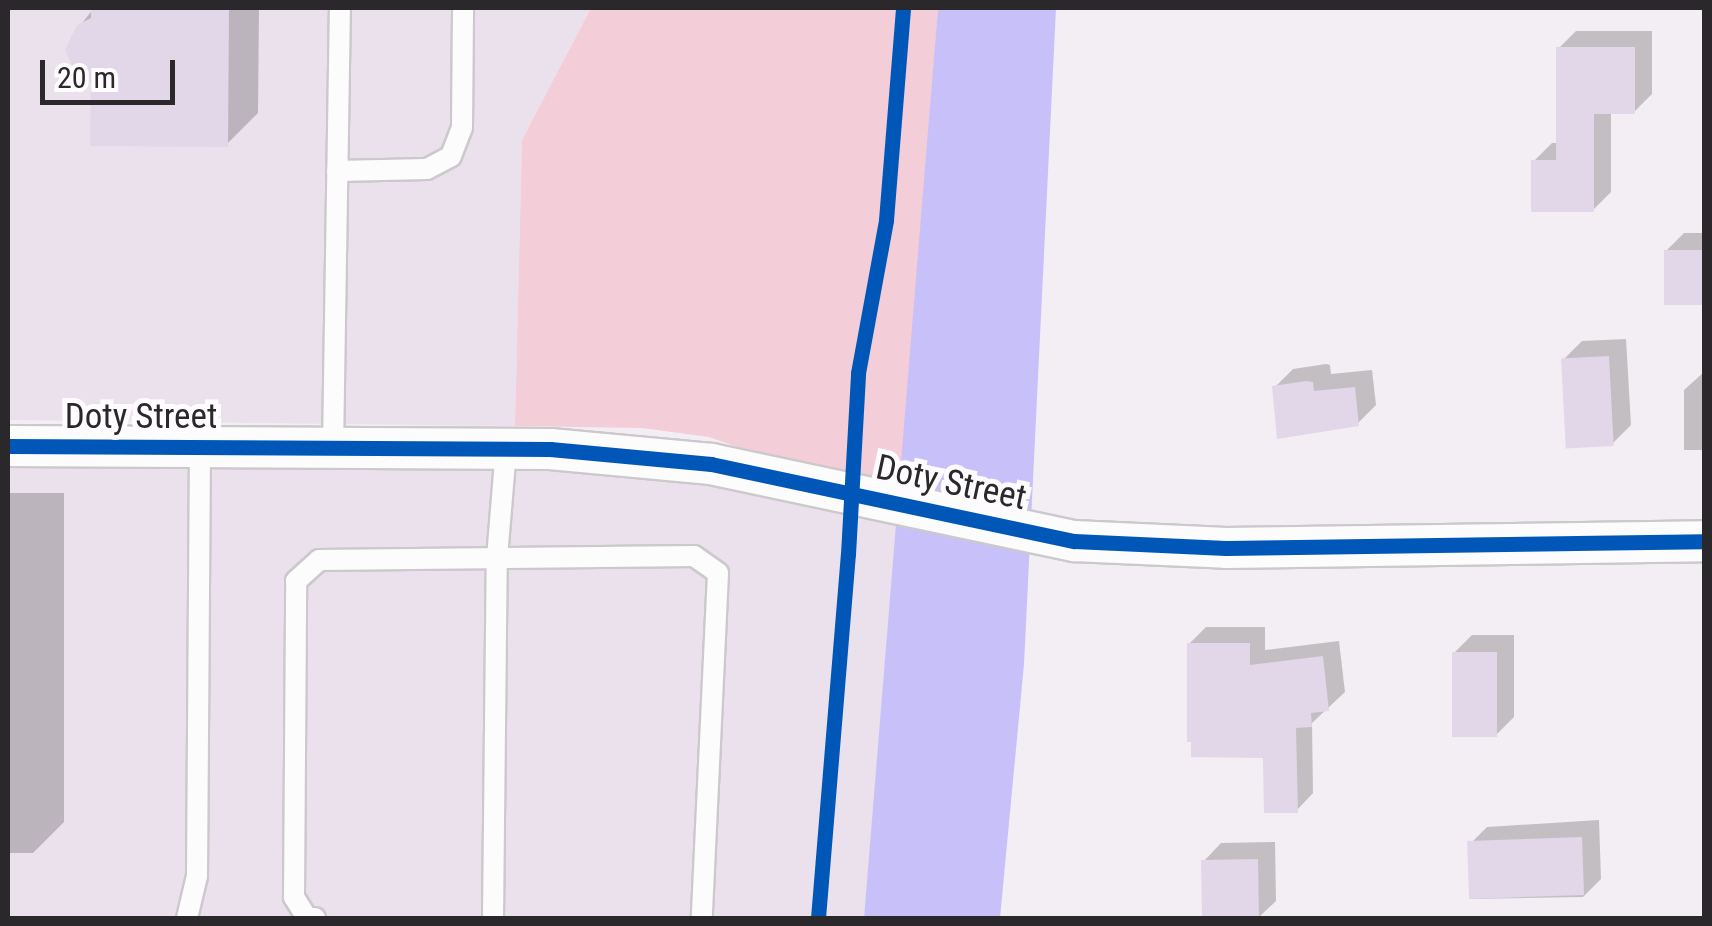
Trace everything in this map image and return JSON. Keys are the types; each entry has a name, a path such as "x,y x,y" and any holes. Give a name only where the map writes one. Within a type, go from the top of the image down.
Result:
{"street":[{"name":"Doty Street","path":"8,446 506,449 711,464 1074,541 1226,548 1704,542"}],"lane":[{"path":"333,448 340,8"},
{"path":"337,171 427,169 451,156 462,128 463,8"},
{"path":"186,918 197,876 200,447"},
{"path":"493,918 497,558 506,449"},
{"path":"315,918 308,918 294,897 296,582 319,560 694,556 718,573 702,918"}],"shaded area":[{"path":"8,8 591,8 522,140 515,426 8,420"},
{"path":"591,8 938,8 900,504 709,437 642,428 515,426 522,140"},
{"path":"938,8 1056,8 1024,664 1000,918 864,918"},
{"path":"8,446 550,449 900,504 864,918 8,918"}],"building":[{"path":"91,8 229,8 228,147 90,146 91,83 77,76 65,50 77,25 91,18"},
{"path":"1556,47 1635,47 1635,114 1594,114 1594,212 1531,212 1531,160 1556,160"},
{"path":"1664,250 1704,250 1704,305 1664,305"},
{"path":"1609,356 1614,446 1566,448 1561,359"},
{"path":"1313,382 1314,391 1355,387 1359,426 1277,439 1272,386"},
{"path":"1187,643 1250,643 1250,665 1323,656 1329,711 1311,713 1312,727 1296,728 1298,813 1264,813 1263,758 1191,757 1191,742 1187,742"},
{"path":"1452,652 1497,652 1497,737 1452,737"},
{"path":"1582,837 1584,895 1469,899 1467,841"},
{"path":"1258,859 1259,918 1202,918 1201,860"}],"cycle path":[{"path":"818,918 848,554 858,373 886,220 903,8"},
{"path":"8,446 550,449 711,464 1074,541 1226,548 1704,541"}]}
